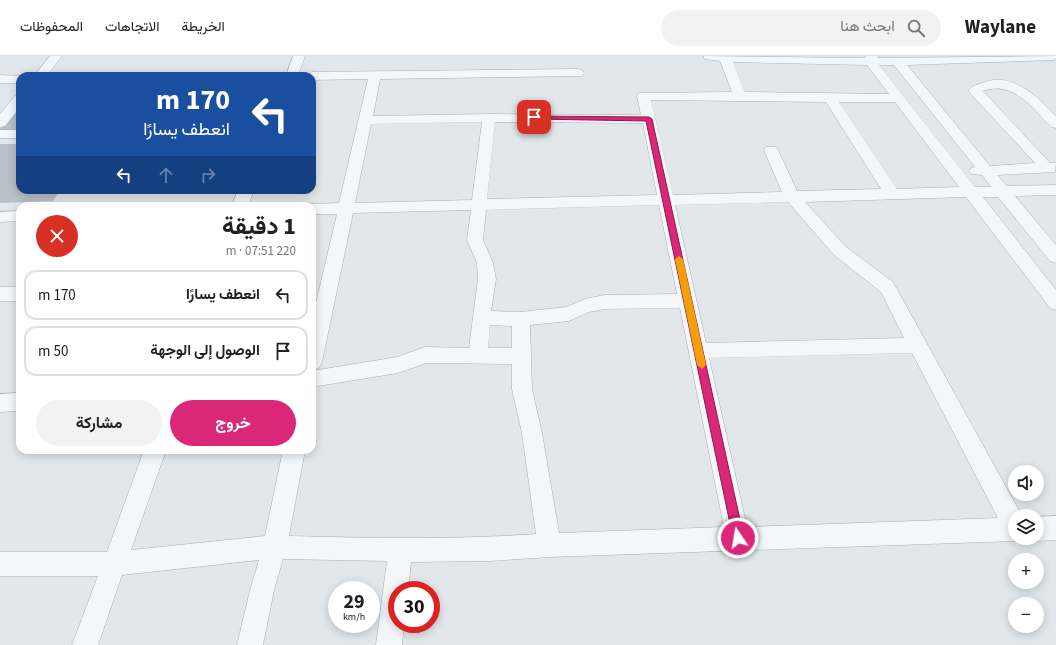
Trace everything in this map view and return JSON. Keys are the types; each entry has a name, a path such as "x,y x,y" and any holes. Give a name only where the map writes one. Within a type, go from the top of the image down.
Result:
{"street":[{"path":"43,72 56,56"},
{"path":"293,72 299,56"},
{"path":"717,57 871,58 897,61 1054,56"},
{"path":"717,57 740,96"},
{"path":"871,58 898,98 1056,304"},
{"path":"897,61 1056,257"},
{"path":"316,76 578,73"},
{"path":"316,343 375,75"},
{"path":"0,79 16,79"},
{"path":"1052,167 975,90 984,85 1004,83 1015,86 1056,124"},
{"path":"738,538 644,96 898,98"},
{"path":"830,98 892,194"},
{"path":"0,123 16,105"},
{"path":"365,120 489,118 649,119"},
{"path":"478,355 481,318 487,279 486,263 475,240 489,118"},
{"path":"0,134 16,134"},
{"path":"771,150 792,197 840,251 887,287 1008,515"},
{"path":"955,172 1052,167"},
{"path":"316,209 1056,190"},
{"path":"0,217 16,216"},
{"path":"0,294 16,294"},
{"path":"481,318 522,320 569,314 585,306 605,302 688,301"},
{"path":"522,320 522,389 532,433 549,545"},
{"path":"698,351 917,345"},
{"path":"316,378 398,365 426,355 521,356"},
{"path":"0,403 16,402"},
{"path":"85,645 154,454"},
{"path":"250,645 262,590 275,546 293,454"},
{"path":"0,564 114,564 275,546 400,550 490,550 549,545 1008,528"},
{"path":"1044,529 1056,528"},
{"path":"389,645 400,550"}],"building":[{"path":"16,109 16,131 0,131"},
{"path":"0,144 16,144 16,194 57,194 53,201 0,203"}],"slow traffic":[{"path":"679,259 702,365"}],"route":[{"path":"534,117 649,119 738,538"}]}
